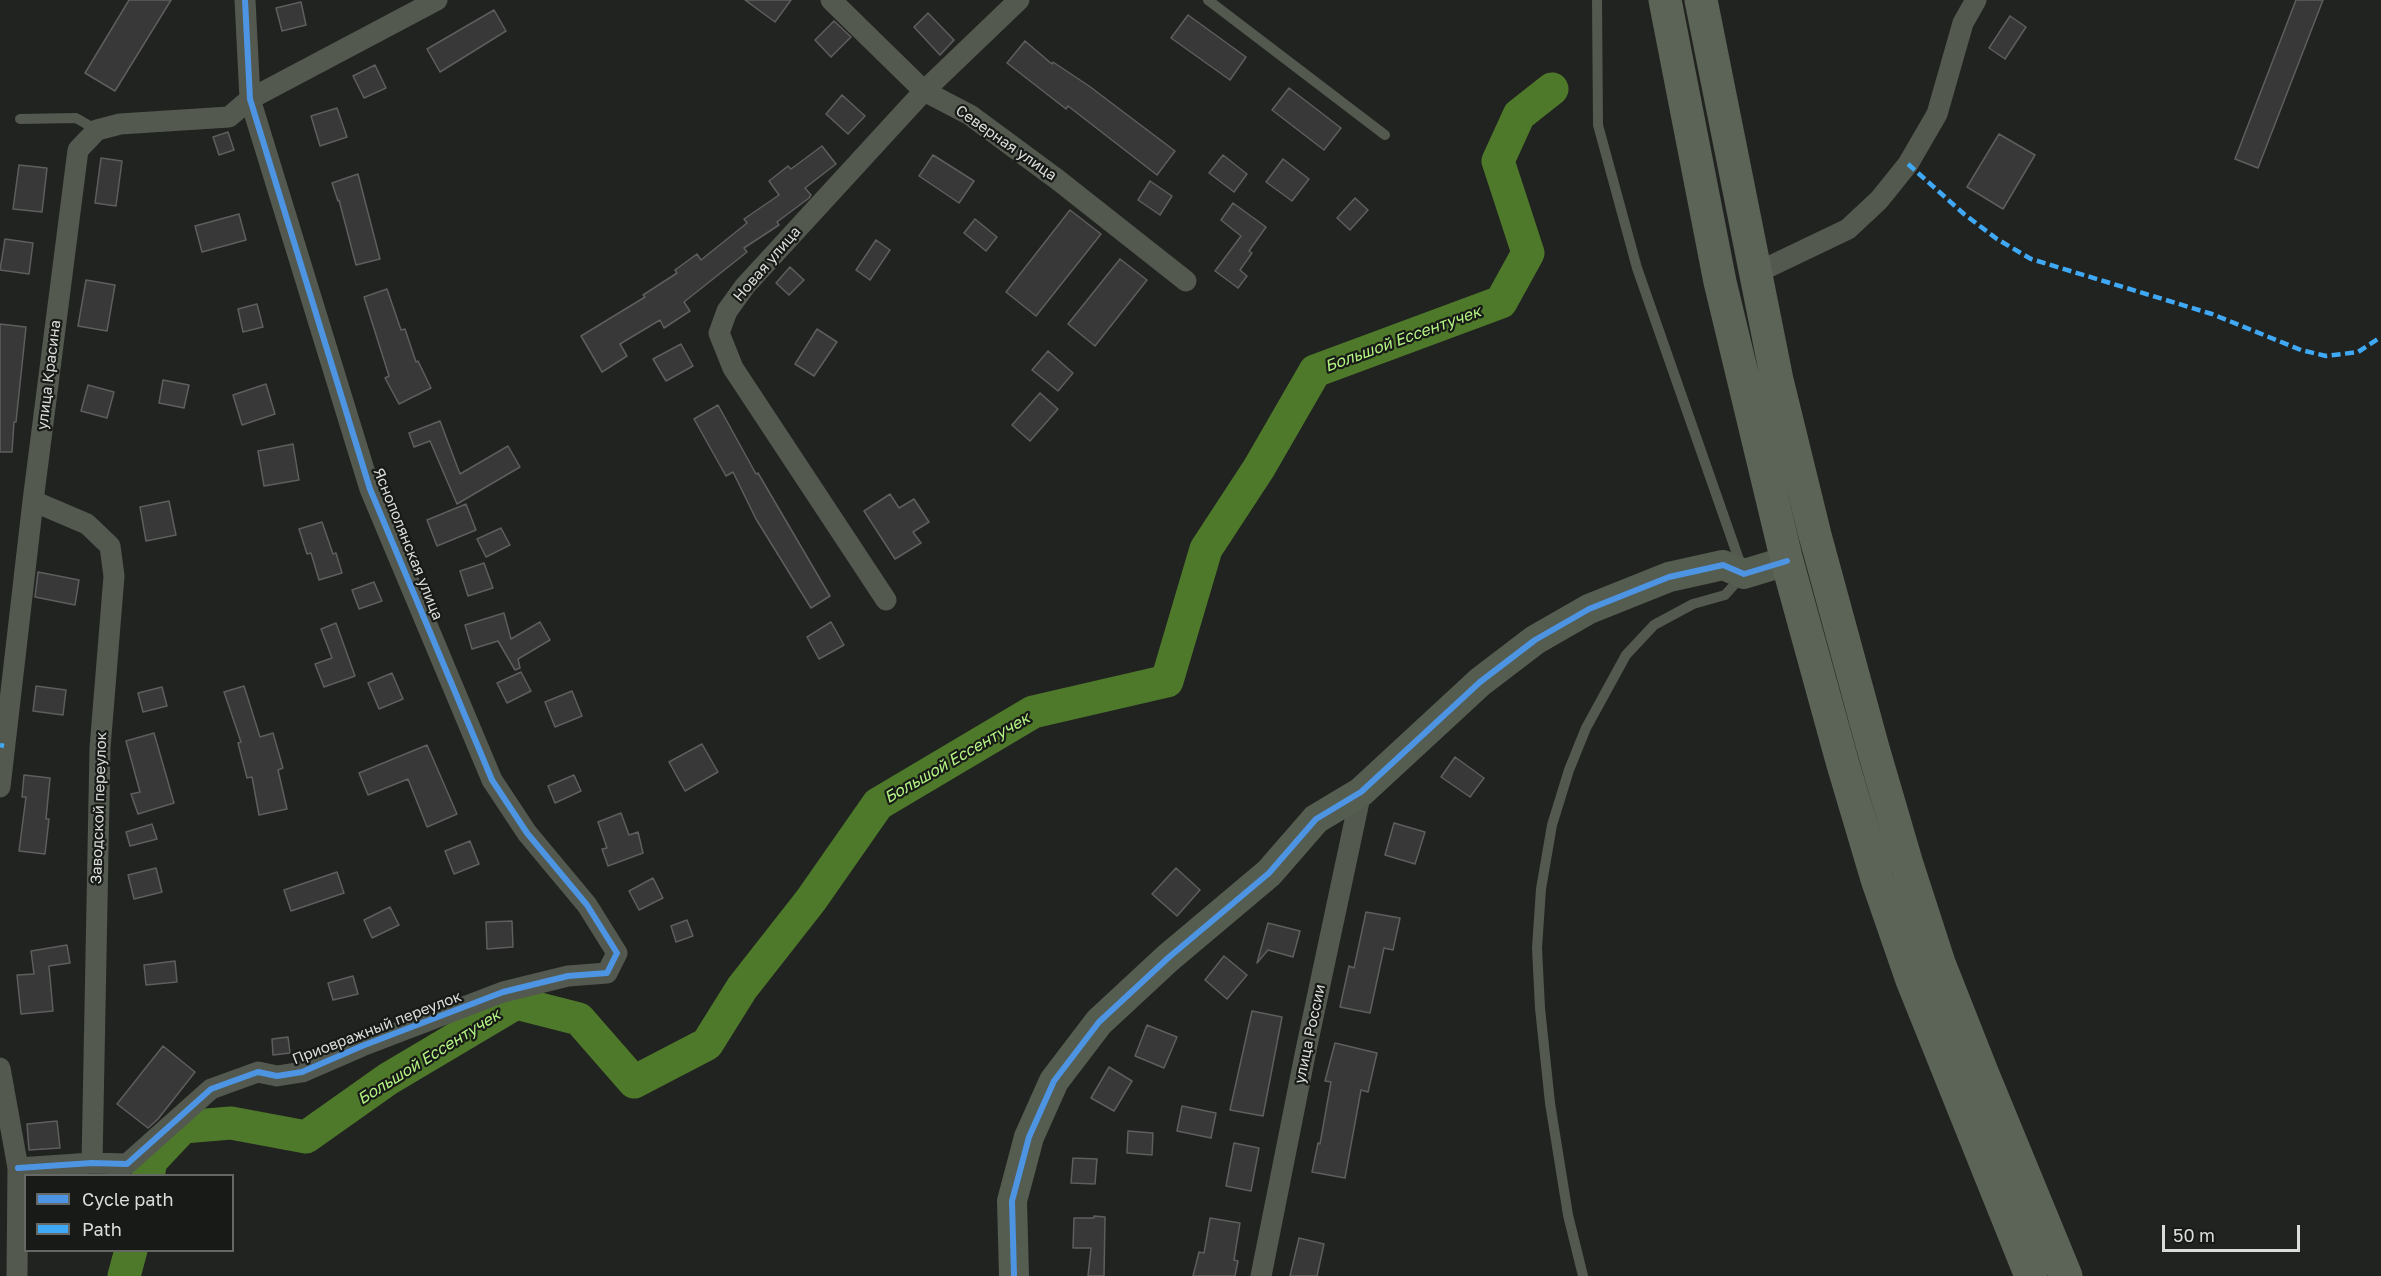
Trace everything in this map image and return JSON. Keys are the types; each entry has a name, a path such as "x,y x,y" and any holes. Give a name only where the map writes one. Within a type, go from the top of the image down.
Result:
{"main road":[{"path":"1665,0 1720,282 1786,561 1842,761 1877,879 1912,980 1949,1077 2031,1276"},
{"path":"1701,0 1777,380 1815,536 1872,748 1905,861 1948,985 2066,1276"}],"street":[{"name":"Яснополянская улица","path":"245,0 250,99 370,489 492,780 527,833 587,904 617,953"},
{"path":"97,130 120,124 229,117 250,99 437,0"},
{"name":"Северная улица","path":"831,0 924,91 970,115 1058,180 1186,281"},
{"name":"Новая улица","path":"886,600 733,369 719,333 727,311 745,286 924,91 1019,0"},
{"path":"1754,274 1848,229 1879,200 1908,164 1937,114 1963,23 1976,0"},
{"name":"улица Красина","path":"0,786 33,501 78,150 97,130"},
{"name":"Заводской переулок","path":"33,501 87,524 110,546 114,576 100,748 92,1163"},
{"path":"1014,1276 1012,1200 1029,1137 1054,1081 1099,1022 1168,958 1269,873 1316,819 1361,792 1480,682 1535,640 1580,614 1669,577 1723,566 1744,574 1786,561"},
{"name":"улица России","path":"1262,1276 1306,1050 1361,792"},
{"name":"Приовражный переулок","path":"18,1168 92,1163 127,1164 212,1089 258,1072 277,1076 302,1072 362,1046 503,992 568,976 607,973 617,953"},
{"path":"0,1068 18,1168 17,1276"}],"lane":[{"path":"1208,0 1385,135"},
{"path":"1583,1276 1568,1215 1550,1103 1540,1008 1537,948 1540,900 1552,825 1569,770 1586,728 1626,655 1654,625 1693,604 1725,595 1744,574 1637,268 1598,124 1597,0"},
{"path":"20,119 76,118 97,130"}],"building":[{"path":"129,0 171,0 115,91 85,73"},
{"path":"745,0 791,0 775,22"},
{"path":"2296,0 2323,0 2258,168 2235,159"},
{"path":"301,2 306,25 282,31 276,8"},
{"path":"494,10 506,31 440,72 427,49"},
{"path":"928,13 954,40 940,55 914,27"},
{"path":"1188,15 1246,57 1230,80 1171,38"},
{"path":"2010,16 2026,27 2005,59 1989,48"},
{"path":"834,21 851,37 831,57 815,40"},
{"path":"1025,41 1052,64 1053,62 1089,86 1175,151 1157,175 1068,106 1066,109 1007,63"},
{"path":"375,65 386,88 364,98 353,76"},
{"path":"1289,88 1341,128 1324,150 1272,110"},
{"path":"842,95 865,116 848,134 826,114"},
{"path":"337,108 347,137 320,146 311,116"},
{"path":"228,132 234,150 219,155 213,137"},
{"path":"1999,134 2035,155 2003,209 1967,187"},
{"path":"822,146 836,164 805,188 811,195 809,198 777,222 779,225 744,248 747,252 684,302 690,311 664,328 660,320 620,344 627,356 602,372 581,336 645,297 643,295 677,273 675,270 697,254 701,260 747,223 744,219 779,195 769,181 788,166 791,169"},
{"path":"933,155 974,181 959,203 919,176"},
{"path":"1223,155 1247,174 1234,192 1209,173"},
{"path":"101,158 122,161 116,206 95,203"},
{"path":"1283,159 1309,179 1292,201 1266,182"},
{"path":"19,165 47,168 42,212 13,209"},
{"path":"358,174 380,259 356,265 339,200 332,183"},
{"path":"1150,181 1172,196 1160,215 1138,200"},
{"path":"1355,198 1368,210 1350,230 1337,218"},
{"path":"1233,203 1266,227 1249,251 1252,253 1240,270 1247,276 1238,288 1215,271 1241,236 1221,220"},
{"path":"1070,210 1101,234 1036,316 1006,292"},
{"path":"239,214 246,240 202,252 195,226"},
{"path":"975,219 997,237 986,251 964,233"},
{"path":"5,239 33,243 29,274 0,270"},
{"path":"876,240 890,250 870,280 856,270"},
{"path":"1120,259 1147,280 1095,346 1068,324"},
{"path":"790,267 804,280 789,295 776,283"},
{"path":"86,280 115,285 107,331 78,326"},
{"path":"387,289 401,330 405,329 416,362 418,361 431,388 399,404 385,378 389,376 364,297"},
{"path":"257,304 263,327 243,332 238,309"},
{"path":"0,324 26,327 12,452 0,452"},
{"path":"817,329 837,342 814,376 795,364"},
{"path":"681,344 693,366 666,381 653,359"},
{"path":"1048,351 1073,373 1058,391 1032,370"},
{"path":"163,380 189,385 184,408 159,403"},
{"path":"266,384 275,414 242,425 233,395"},
{"path":"88,385 114,392 107,418 81,411"},
{"path":"1040,393 1058,409 1030,441 1012,425"},
{"path":"718,405 756,474 758,473 830,596 811,608 756,519 733,472 726,476 694,419"},
{"path":"440,421 460,474 508,446 520,467 457,504 430,441 414,447 409,433"},
{"path":"293,444 299,480 264,486 258,451"},
{"path":"890,494 899,508 914,499 929,522 913,532 921,543 895,559 864,511"},
{"path":"169,501 176,535 146,541 140,507"},
{"path":"466,504 476,530 437,546 427,520"},
{"path":"322,522 342,573 319,580 311,553 307,554 299,529"},
{"path":"501,528 510,545 486,557 477,539"},
{"path":"484,563 493,588 468,596 460,571"},
{"path":"38,572 79,580 75,605 35,597"},
{"path":"374,582 382,601 359,609 352,590"},
{"path":"504,613 511,639 540,622 550,640 518,659 520,668 515,670 498,641 472,649 465,625"},
{"path":"831,622 844,645 819,659 807,637"},
{"path":"336,623 355,676 324,687 315,664 332,658 321,629"},
{"path":"521,672 531,691 507,703 497,683"},
{"path":"392,673 403,699 379,709 368,683"},
{"path":"36,686 66,690 63,715 33,711"},
{"path":"244,686 260,737 273,733 283,768 278,770 287,809 259,815 252,777 247,778 238,743 241,742 224,692"},
{"path":"162,687 167,706 143,712 138,693"},
{"path":"572,691 582,716 555,727 545,702"},
{"path":"154,733 174,803 138,814 131,794 140,792 126,741"},
{"path":"702,744 718,772 685,791 669,762"},
{"path":"427,745 457,814 427,827 408,779 368,795 359,773"},
{"path":"1455,757 1484,778 1470,797 1441,777"},
{"path":"24,775 50,778 45,854 19,851 26,797 22,797"},
{"path":"574,775 581,791 555,803 548,786"},
{"path":"621,813 629,835 638,832 643,853 608,866 602,849 607,848 598,822"},
{"path":"1394,823 1425,832 1415,864 1385,855"},
{"path":"152,824 157,839 130,846 126,832"},
{"path":"470,841 479,864 454,874 445,851"},
{"path":"156,868 162,892 134,899 128,875"},
{"path":"1176,868 1200,890 1177,916 1152,894"},
{"path":"337,872 344,893 291,911 284,890"},
{"path":"653,878 663,898 639,910 629,891"},
{"path":"390,907 399,925 372,938 364,920"},
{"path":"1366,912 1400,918 1393,950 1384,948 1370,1013 1340,1007 1349,966 1354,968"},
{"path":"687,920 693,936 676,942 671,926"},
{"path":"512,921 513,947 487,949 486,922"},
{"path":"1268,923 1300,931 1293,957 1268,950 1257,963"},
{"path":"67,945 70,963 49,966 53,1011 21,1014 17,975 34,974 31,951"},
{"path":"1224,956 1247,975 1227,999 1205,980"},
{"path":"175,961 177,982 146,985 144,965"},
{"path":"353,976 358,994 333,1000 328,983"},
{"path":"1252,1011 1282,1017 1263,1116 1230,1110"},
{"path":"1147,1025 1177,1037 1164,1068 1135,1056"},
{"path":"288,1037 290,1053 273,1055 272,1039"},
{"path":"1335,1043 1377,1053 1368,1092 1361,1090 1345,1178 1312,1172 1318,1143 1320,1144 1331,1082 1325,1081"},
{"path":"163,1046 195,1072 158,1119 148,1128 117,1104"},
{"path":"1109,1067 1132,1081 1114,1111 1091,1098"},
{"path":"1182,1106 1216,1113 1211,1138 1177,1131"},
{"path":"57,1121 60,1148 29,1150 27,1124"},
{"path":"1128,1131 1153,1133 1152,1155 1127,1153"},
{"path":"1234,1143 1259,1148 1251,1191 1226,1186"},
{"path":"1073,1158 1097,1159 1095,1184 1071,1183"},
{"path":"1094,1216 1105,1217 1104,1276 1088,1276 1091,1248 1073,1248 1074,1218 1094,1218"},
{"path":"1210,1218 1240,1223 1234,1260 1238,1261 1235,1276 1193,1276 1199,1252 1204,1253"},
{"path":"1299,1238 1324,1244 1317,1276 1290,1276"}],"waterway":[{"name":"Большой Ессентучек","path":"148,1174 151,1161 183,1127 231,1123 306,1137 388,1079 516,1003 579,1019 634,1082 707,1044 742,988 811,900 878,804 1033,712 1167,681 1206,549 1259,468 1315,371 1501,302 1528,253 1498,161 1519,115 1552,89"},
{"name":"Большой Ессентучек","path":"124,1276 130,1252"}],"marked path":[{"path":"1908,164 1964,214 1997,239 2031,259 2212,314 2301,350 2326,356 2358,352 2381,337"},
{"path":"0,745 4,746"}],"cycle path":[{"path":"18,1168 92,1163 127,1164 211,1089 258,1072 277,1076 302,1072 362,1046 503,992 568,976 607,973 617,953 587,905 527,833 492,780 370,489 250,99 245,0"},
{"path":"1014,1276 1012,1201 1029,1137 1054,1081 1099,1022 1168,958 1269,873 1316,819 1361,792 1480,682 1535,640 1589,609 1669,577 1723,565 1744,574 1787,561"}]}
